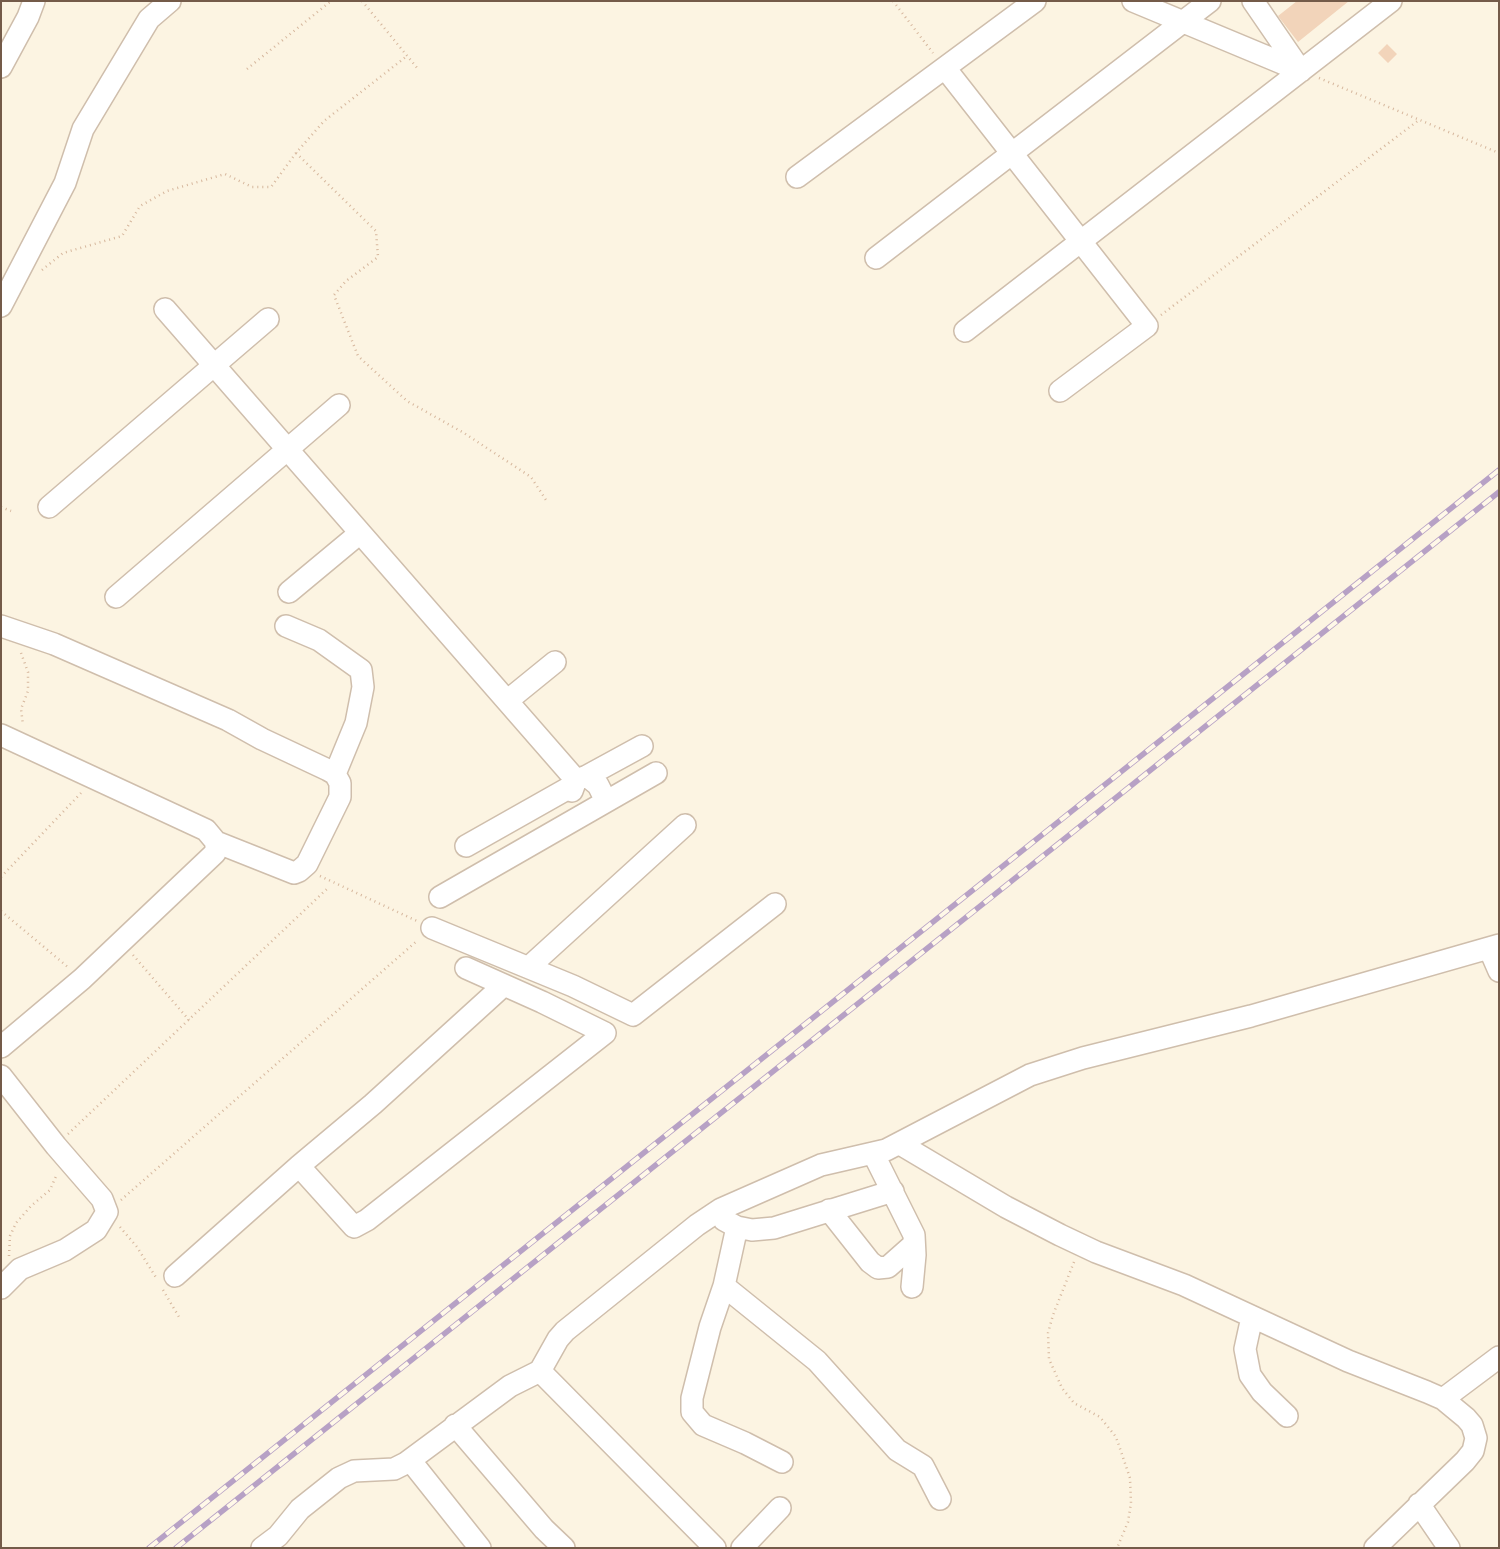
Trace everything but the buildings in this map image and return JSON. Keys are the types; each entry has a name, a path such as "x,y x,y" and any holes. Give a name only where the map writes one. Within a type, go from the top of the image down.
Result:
{"street":[{"path":"1,67 28,17 34,1"},
{"path":"1,306 65,183 83,130 149,19 170,1"},
{"path":"797,177 1035,1"},
{"path":"1133,1 1301,71"},
{"path":"876,258 1210,1"},
{"path":"1253,1 1301,71"},
{"path":"965,331 1391,1"},
{"path":"945,68 1147,326 1060,391"},
{"path":"166,309 507,700 579,780 598,785 606,801"},
{"path":"49,507 268,319"},
{"path":"116,597 287,448 340,405"},
{"path":"289,592 360,533"},
{"path":"1,626 54,644 228,720 335,774 340,783 340,797 303,869 294,873 216,842 206,830 1,735"},
{"path":"286,626 319,640 361,670 363,687 356,723 335,774"},
{"path":"507,700 554,662"},
{"path":"466,846 579,780 642,746"},
{"path":"440,897 656,773"},
{"path":"579,780 570,794 574,805 582,815"},
{"path":"529,966 685,826"},
{"path":"1,1047 82,979 215,853 216,842"},
{"path":"432,928 529,966 632,1015 775,904"},
{"path":"262,1548 278,1536 300,1509 346,1474 394,1469 410,1460 510,1386 540,1371 558,1339 565,1331 697,1225 713,1215 793,1176 821,1165 873,1153 900,1144 1030,1075 1083,1058 1251,1016 1494,947 1499,971"},
{"path":"299,1166 354,1227 605,1033 466,968"},
{"path":"175,1276 299,1166 373,1104 504,985"},
{"path":"1,1076 102,1199 107,1212 103,1221 89,1235 65,1250 34,1261 7,1281"},
{"path":"900,1144 1006,1207 1081,1244 1184,1285 1348,1361 1443,1400 1466,1418 1472,1426 1476,1438 1473,1451 1375,1548"},
{"path":"873,1153 910,1223 914,1244 912,1287"},
{"path":"713,1215 737,1227 752,1230 774,1228 893,1191"},
{"path":"829,1210 870,1262 878,1268 888,1267 914,1244"},
{"path":"737,1227 724,1286 710,1327 692,1398 692,1412 703,1425 745,1443 782,1462"},
{"path":"724,1286 817,1361 897,1450 923,1466 940,1499"},
{"path":"1252,1318 1245,1349 1250,1376 1262,1392 1287,1416"},
{"path":"1443,1400 1499,1357"},
{"path":"540,1371 715,1548"},
{"path":"455,1425 544,1529 564,1548"},
{"path":"410,1460 480,1548"},
{"path":"1419,1504 1449,1548"},
{"path":"742,1548 780,1508"}],"path":[{"path":"247,69 331,1"},
{"path":"362,1 418,69"},
{"path":"893,1 945,68"},
{"path":"39,272 63,253 122,236 140,206 167,191 225,174 252,186 271,187 296,153 324,121 382,78 407,56"},
{"path":"1301,71 1499,153"},
{"path":"1147,326 1419,120"},
{"path":"296,153 376,231 378,257 346,282 334,295 358,356 407,401 464,433 531,477 546,500"},
{"path":"1,507 11,511"},
{"path":"16,646 28,672 28,691 22,709 23,727 31,748"},
{"path":"1,877 95,778"},
{"path":"179,1317 137,1246 107,1212 432,928 303,869"},
{"path":"7,1281 10,1236 16,1223 31,1206 50,1190 60,1150 188,1020 329,887"},
{"path":"1,911 82,979"},
{"path":"127,936 133,956 188,1020"},
{"path":"1081,1244 1053,1315 1048,1333 1049,1359 1053,1372 1074,1403 1100,1417 1116,1437 1130,1478 1131,1503 1128,1522 1117,1548"}],"railway":[{"path":"149,1548 1499,470"},
{"path":"176,1548 1499,492"}]}
